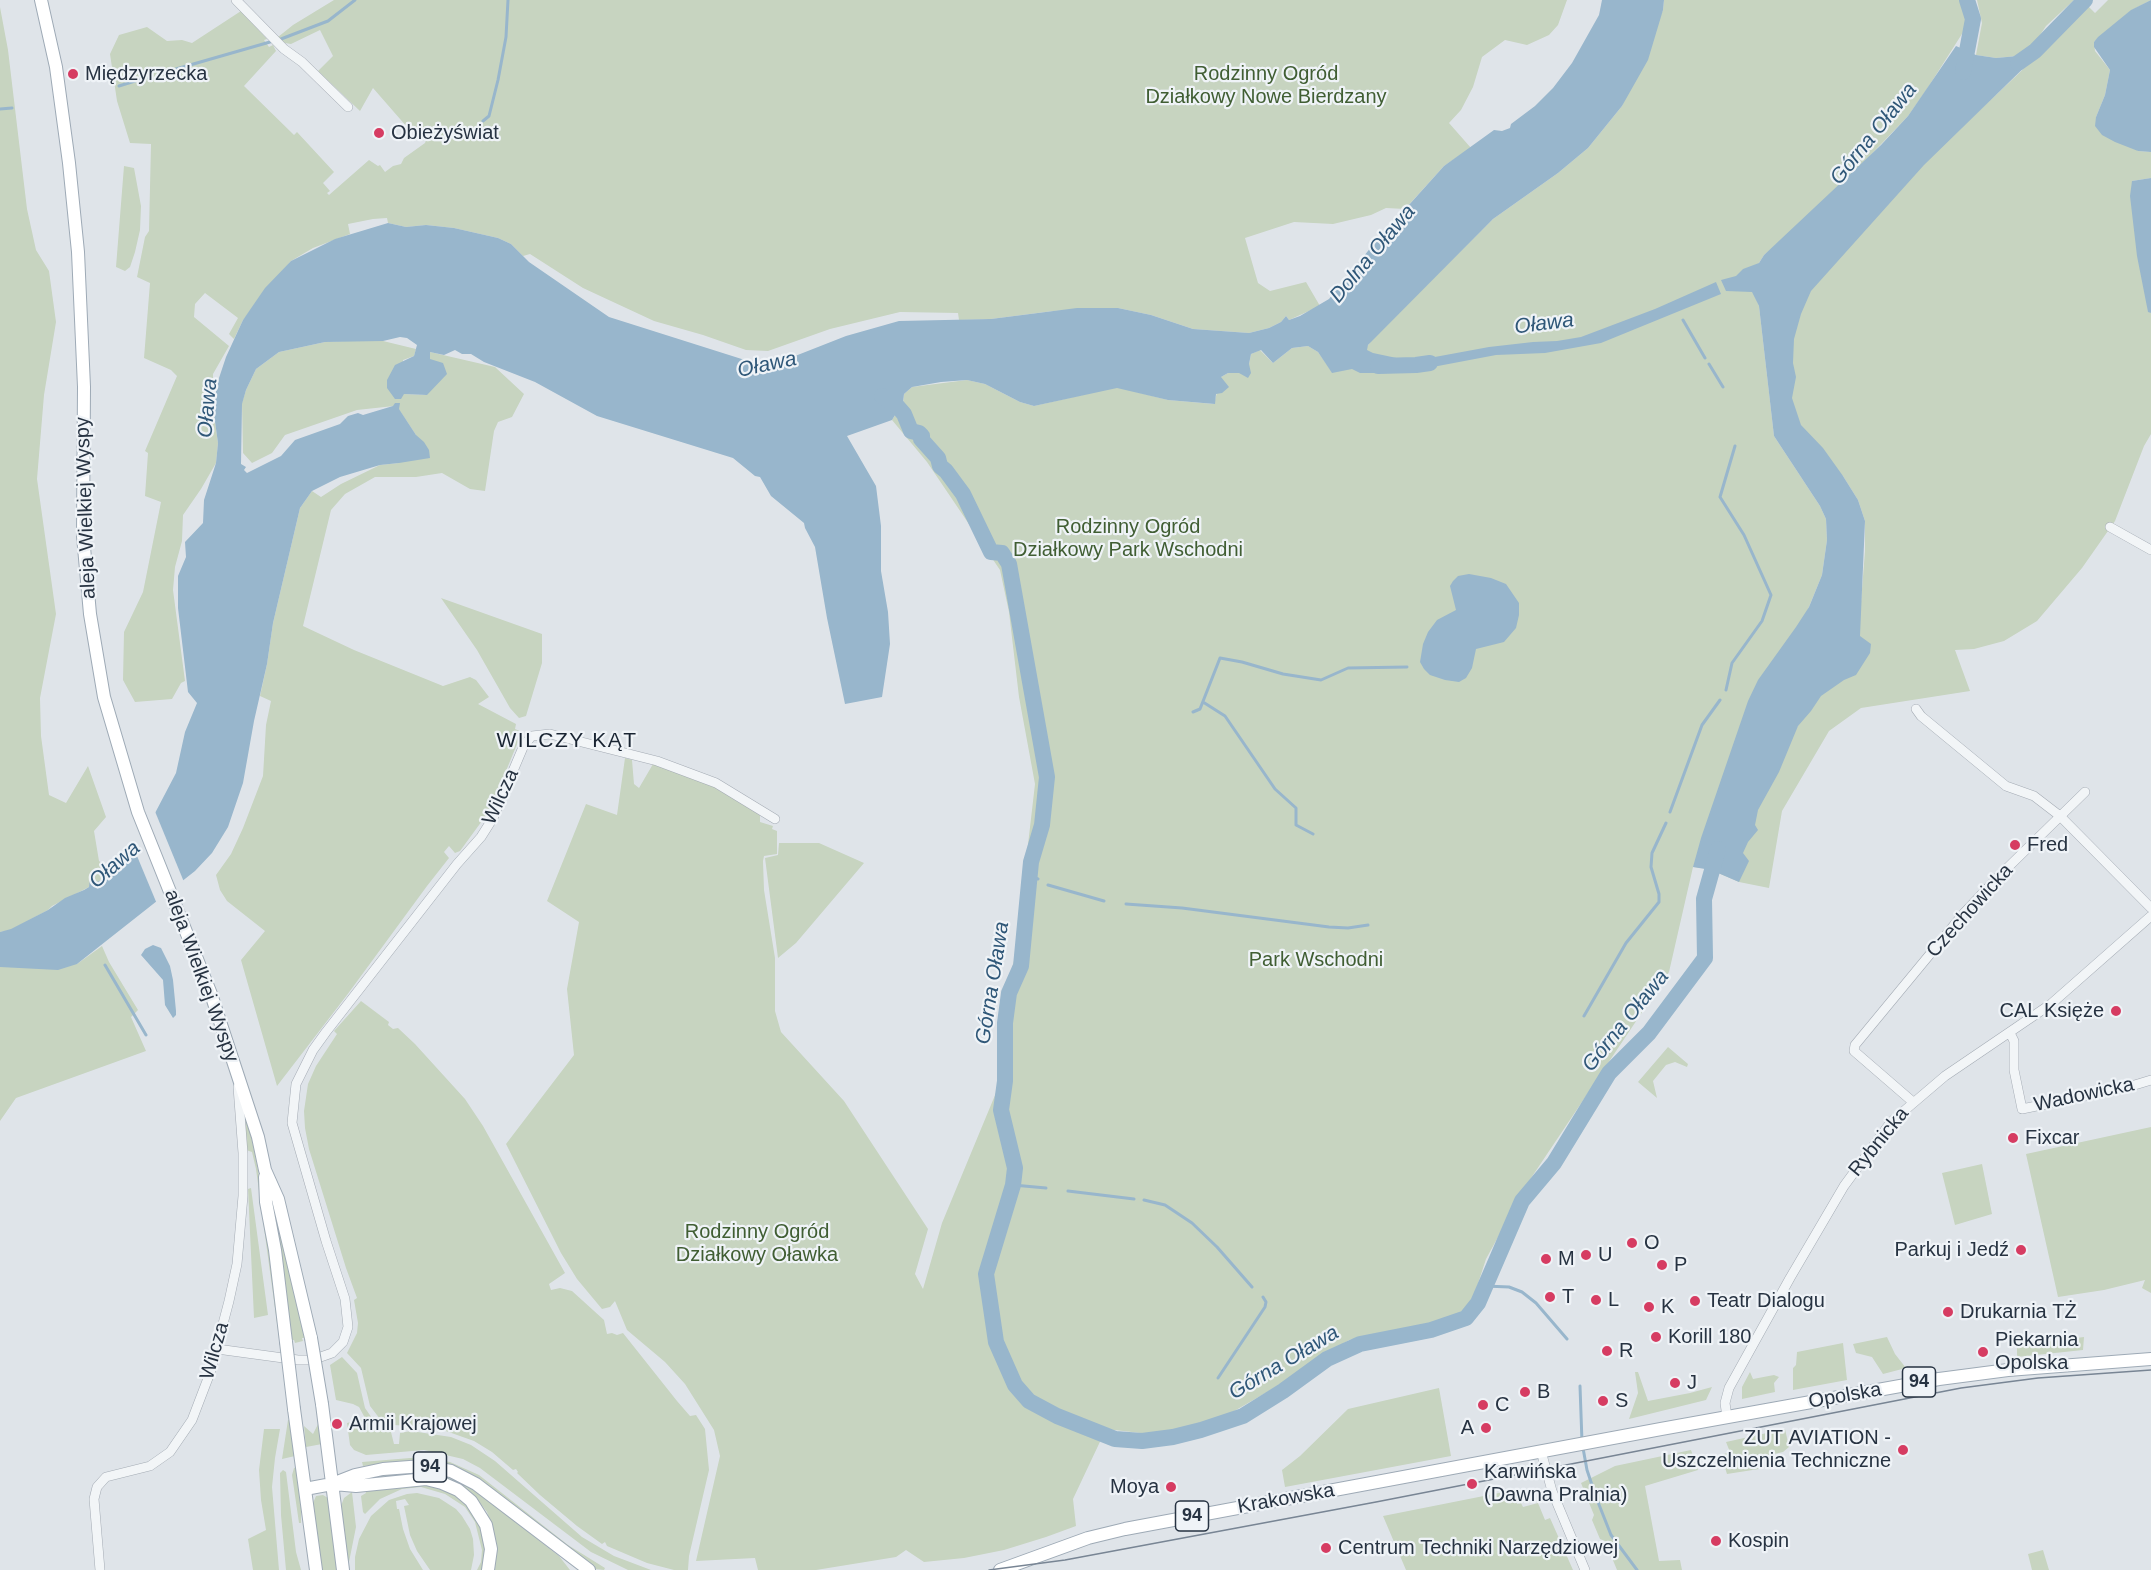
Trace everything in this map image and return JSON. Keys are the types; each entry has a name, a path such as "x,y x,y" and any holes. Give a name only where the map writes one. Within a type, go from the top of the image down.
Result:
{"main road":[{"name":"aleja Wielkiej Wyspy","path":"41,0 57,76 69,163 79,271 84,387 83,536 90,614 104,697 138,813 211,994 258,1137 265,1170 266,1202 275,1250 316,1570"},
{"name":"aleja Wielkiej Wyspy","path":"265,1170 278,1199 311,1338 322,1404 343,1570"},
{"name":"Opolska","path":"1541,1451 1939,1379 2008,1370 2151,1359"},
{"name":"Krakowska","path":"1000,1570 1088,1538 1125,1528 1541,1451"},
{"name":"94","path":"305,1489 332,1484 361,1473 383,1469 423,1466 451,1471 476,1484 574,1564 589,1570"},
{"path":"332,1484 356,1486 417,1479 433,1480 449,1485 471,1501 486,1525 491,1549 489,1570"}],"street":[{"path":"236,0 284,49 302,62 348,107"},
{"path":"2110,527 2151,550"},
{"path":"1916,709 1921,716 2006,786 2034,796 2060,816 2151,908"},
{"name":"Wilcza","path":"217,1349 312,1360 332,1353 343,1342 348,1327 345,1299 292,1123 296,1084 313,1050 326,1032 494,818 524,745 532,735 550,734 657,761 716,783 775,819"},
{"path":"2060,816 2085,792"},
{"name":"Czechowicka","path":"1913,1102 1854,1051 1855,1045 1964,913 2060,816"},
{"name":"Rybnicka","path":"1727,1417 1725,1403 1729,1388 1818,1227 1879,1137 1913,1102 1945,1076 2050,1004 2151,916"},
{"name":"Wadowicka","path":"2010,1032 2014,1041 2014,1070 2022,1109 2151,1080"},
{"name":"Wilcza","path":"100,1570 94,1503 97,1487 106,1477 150,1466 170,1452 196,1410 217,1349 237,1264 243,1196 243,1154 237,1074"},
{"path":"1541,1451 1552,1491 1584,1570"}],"green space":[{"name":"Rodzinny Ogród Działkowy Nowe Bierdzany","path":"334,0 1567,0 1558,25 1549,35 1527,45 1505,40 1482,57 1473,87 1461,110 1449,123 1471,148 1444,166 1405,209 1386,208 1371,215 1333,224 1294,222 1245,238 1258,283 1270,291 1306,282 1320,306 1289,320 1286,316 1281,322 1269,328 1249,333 1193,329 1151,315 1118,308 1053,311 991,319 959,320 958,313 900,312 830,329 768,351 746,350 654,321 583,288 530,254 523,256 511,244 498,238 454,228 426,225 406,227 388,223 387,218 348,224 350,234 313,248 291,261 243,320 234,339 229,334 238,318 205,293 195,304 194,317 229,346 213,374 213,407 218,443 216,463 183,515 182,541 175,567 173,590 185,681 181,683 172,699 135,702 123,680 124,632 143,592 161,502 145,496 148,453 145,451 177,376 171,370 144,358 150,283 137,277 145,237 149,231 151,144 130,143 117,101 110,54 119,35 147,27 167,41 182,40 192,43 241,11 267,39 264,40 269,47 273,45 276,51 244,86 294,135 297,132 334,172 323,183 330,191 327,193 329,195 369,160 380,165 385,172 401,164 404,158 425,143 428,135 407,127 373,88 360,111 318,71 333,56 320,30 291,44 285,43 278,37"},
{"name":"Park Wschodni","path":"1664,0 1961,0 1967,26 1908,116 1863,163 1859,175 1764,255 1748,280 1759,306 1774,436 1820,506 1826,519 1827,540 1822,575 1702,868 1693,867 1669,972 1527,1184 1486,1259 1472,1302 1454,1318 1349,1340 1288,1380 1229,1414 1158,1435 1106,1429 1073,1499 1076,1526 1046,1537 1004,1550 964,1558 924,1562 906,1550 896,1557 816,1570 758,1570 755,1558 696,1561 720,1456 714,1430 685,1384 665,1362 627,1330 615,1301 610,1307 602,1309 577,1279 561,1253 506,1144 574,1055 567,989 579,922 547,901 586,804 617,815 625,758 632,760 634,784 639,788 653,764 712,785 760,815 760,822 773,826 772,829 777,831 777,854 764,856 763,861 764,890 775,958 775,1011 781,1032 844,1101 928,1229 915,1274 923,1289 942,1223 998,1088 998,1021 1015,957 1035,784 1019,697 1009,612 1000,570 927,462 892,420 903,403 904,394 912,387 967,380 985,384 1020,402 1034,406 1117,387 1168,400 1214,404 1221,377 1228,373 1239,373 1249,364 1251,354 1260,350 1273,363 1292,348 1308,346 1318,352 1332,372 1366,348 1374,337 1493,219 1558,173 1588,148 1622,106 1663,10"},
{"path":"1977,0 2074,0 2046,26 2032,47 2018,56 1996,58 1976,55 1982,23"},
{"path":"2108,0 2151,0 2132,10 2094,42 2095,51 2110,70 2105,95 2096,117 2138,151 2151,152 2151,178 2132,181 2148,311 2151,313 2151,434 2144,446 2115,521 2082,568 2037,621 2004,641 1974,649 1955,650 1970,691 1861,708 1829,731 1782,811 1769,888 1739,882 1716,872 1860,615 1865,551 1865,521 1858,500 1843,476 1796,448 1772,305 2088,6 2095,13"},
{"path":"0,7 8,50 27,209 36,250 49,271 56,322 44,395 37,479 56,614 40,698 41,736 49,795 66,803 88,766 106,817 94,831 99,861 113,871 97,882 93,879 89,887 11,930 0,932"},
{"path":"124,166 134,168 141,206 140,230 135,252 130,267 125,271 116,267"},
{"path":"383,341 416,349 414,356 403,360 404,394 427,395 430,352 495,367 524,394 512,417 498,422 494,431 485,491 470,489 442,473 416,477 375,477 345,494 331,510 303,626 354,650 443,686 470,677 476,680 489,697 478,704 516,724 515,729 522,732 490,810 460,851 455,853 449,846 444,852 449,858 277,1086 241,960 265,931 227,901 220,890 216,875 231,854 263,776 266,725 271,701 260,696 273,623 300,508 312,491 321,497 341,484 380,465 399,463 416,435 398,408 394,406 357,410 285,435 272,453 252,463 243,453 242,403 256,369 279,352 325,342"},
{"path":"441,598 542,634 542,663 526,716 519,718 510,708 477,650"},
{"path":"779,843 819,843 864,863 796,943 778,958 765,858 778,855"},
{"path":"102,946 138,1010 131,1017 146,1051 16,1098 0,1121 0,967 77,964"},
{"path":"361,1001 389,1022 388,1025 393,1029 398,1028 415,1044 465,1099 483,1126 565,1273 549,1284 551,1290 560,1288 572,1291 604,1320 607,1334 623,1333 677,1401 690,1416 696,1415 705,1429 709,1470 689,1556 688,1570 674,1570 647,1563 607,1546 605,1542 602,1544 540,1495 517,1473 516,1469 513,1470 492,1452 474,1441 432,1424 431,1427 393,1425 380,1419 370,1406 361,1368 347,1353 357,1333 358,1323 354,1300 357,1298 309,1149 304,1111 308,1084 316,1066 337,1034 334,1031"},
{"path":"1668,1047 1688,1064 1687,1067 1675,1062 1666,1065 1653,1081 1657,1098 1638,1082"},
{"path":"242,1105 250,1130 260,1180 281,1338 279,1338 256,1169 252,1152 246,1150"},
{"path":"2151,1127 2151,1293 2142,1288 2145,1280 2104,1290 2058,1297 2026,1154"},
{"path":"1982,1164 1992,1214 1955,1225 1942,1173"},
{"path":"270,1187 305,1338 295,1343 292,1340"},
{"path":"251,1188 268,1315 254,1318 248,1189"},
{"path":"1887,1337 1895,1354 1906,1368 1883,1374 1872,1357 1856,1353 1853,1344"},
{"path":"2084,1337 2083,1350 2017,1357 2017,1339 2021,1345"},
{"path":"1843,1343 1847,1380 1793,1390 1793,1368 1796,1365 1797,1352"},
{"path":"342,1357 357,1373 365,1408 374,1421 391,1432 394,1444 399,1444 400,1433 411,1431 451,1437 471,1445 495,1461 582,1537 614,1556 651,1570 628,1570 591,1552 480,1468 463,1459 424,1450 366,1455 354,1450 350,1445 347,1423 365,1418 359,1407 336,1400 330,1365"},
{"path":"1635,1372 1638,1372 1648,1401 1712,1387 1706,1400 1629,1419 1638,1393"},
{"path":"1750,1372 1753,1379 1774,1375 1779,1377 1774,1383 1775,1392 1742,1399 1742,1387"},
{"path":"1439,1388 1451,1456 1285,1487 1282,1470 1300,1456 1348,1409"},
{"path":"288,1420 290,1420 295,1456 282,1459"},
{"path":"318,1424 322,1444 306,1447 304,1426 313,1434"},
{"path":"264,1429 280,1429 272,1487 279,1570 253,1570 248,1539 266,1530 259,1470"},
{"path":"1785,1429 1789,1447 1783,1452 1757,1458 1759,1469 1727,1474 1721,1455 1730,1452 1726,1442"},
{"path":"1691,1450 1698,1470 1645,1486 1659,1561 1680,1560 1682,1570 1617,1570 1605,1541 1600,1539 1592,1520 1594,1515 1581,1483 1615,1466"},
{"path":"422,1457 450,1462 479,1475 568,1545 605,1568 604,1570 595,1569 479,1479 455,1466 421,1460 363,1466 362,1462"},
{"path":"297,1467 301,1523 299,1523 292,1475 294,1468"},
{"path":"283,1470 286,1472 296,1552 301,1570 286,1570 281,1515 280,1473"},
{"path":"419,1471 447,1476 471,1487 559,1556 570,1570 495,1570 496,1540 487,1512 473,1494 447,1479 431,1474 365,1480 364,1477"},
{"path":"429,1485 447,1490 464,1501 478,1519 486,1546 483,1570 477,1570 481,1562 482,1550 475,1522 465,1507 445,1494 421,1487 402,1489 380,1499 365,1514 363,1512 361,1496 366,1493 365,1490"},
{"path":"1514,1490 1517,1504 1521,1503 1523,1507 1538,1503 1545,1520 1550,1518 1573,1570 1406,1570 1383,1516"},
{"path":"352,1492 356,1527 349,1562 347,1562 341,1506 344,1498"},
{"path":"417,1493 439,1498 456,1509 462,1516 473,1539 474,1555 471,1570 430,1570 417,1551 410,1535 404,1506 409,1505 405,1499 396,1501 397,1509 399,1509 410,1549 423,1570 355,1570 359,1539 371,1516 389,1500"},
{"path":"323,1495 328,1498 337,1570 322,1570 313,1503 316,1496"},
{"path":"2043,1550 2049,1570 2032,1570 2028,1554"}],"water":[{"name":"Dolna Oława","path":"1602,0 1664,0 1648,60 1622,106 1588,148 1558,173 1493,219 1368,345 1367,350 1373,353 1406,360 1393,373 1360,373 1352,369 1332,373 1318,352 1308,346 1292,348 1273,363 1261,350 1251,354 1249,364 1251,373 1248,378 1239,373 1228,373 1221,377 1229,387 1222,393 1216,394 1215,404 1168,400 1117,388 1034,406 1020,402 985,384 967,380 941,382 912,387 904,394 903,402 892,420 847,436 876,486 881,526 881,571 888,612 890,644 882,697 845,704 815,547 804,523 771,496 760,477 755,476 733,458 597,416 535,382 484,362 471,354 462,354 455,350 444,355 430,352 430,359 443,363 447,374 427,395 404,394 401,399 395,399 387,388 387,380 395,365 414,356 417,345 407,338 400,337 383,341 325,342 279,352 256,369 242,404 241,464 246,467 244,470 247,473 281,456 295,440 340,424 348,416 358,413 363,415 393,406 395,403 400,403 399,409 416,435 424,442 429,450 430,458 380,465 340,477 312,491 300,508 273,623 243,783 228,827 212,853 195,871 77,964 58,970 0,967 0,932 11,929 48,910 65,898 84,890 89,887 90,879 97,882 107,877 143,836 176,773 185,732 197,703 188,692 178,608 178,576 186,557 185,542 203,523 204,500 216,463 218,443 213,407 218,381 243,320 265,288 291,261 335,239 388,223 406,227 426,225 454,228 498,238 511,244 529,262 609,317 748,361 790,358 846,336 899,321 991,319 1077,308 1118,308 1151,315 1193,329 1249,333 1269,328 1281,322 1286,316 1289,320 1300,316 1329,299 1372,246 1444,166 1494,130 1502,131 1510,128 1511,124 1535,106 1553,88 1572,63 1599,15"},
{"path":"2151,0 2151,152 2138,151 2115,142 2102,135 2095,126 2110,70 2094,47 2094,42 2131,10"},
{"path":"1956,46 1976,55 1996,58 2018,56 2032,47 2037,55 1924,165 1811,291 1794,339 1793,363 1796,377 1792,398 1801,425 1823,448 1843,476 1858,500 1865,521 1860,636 1871,644 1870,653 1856,675 1844,680 1821,696 1798,726 1779,772 1758,810 1755,825 1758,830 1748,842 1743,853 1749,861 1739,882 1711,870 1693,867 1748,701 1758,680 1809,607 1822,575 1827,540 1826,519 1820,506 1774,436 1759,306 1752,292 1726,291 1721,280 1736,276 1743,269 1759,263 1764,255 1881,145 1908,116"},
{"path":"2151,178 2151,313 2148,312 2137,256 2130,196 2132,181"},
{"path":"1716,282 1721,294 1601,343 1545,353 1496,355 1401,373 1413,361 1489,347 1581,337 1655,309"},
{"path":"1469,574 1491,578 1506,584 1519,603 1519,615 1516,628 1504,642 1476,649 1472,668 1466,678 1459,682 1445,680 1430,675 1424,669 1420,662 1423,644 1437,620 1456,610 1450,586 1453,581 1458,576"},
{"path":"153,945 161,948 170,966 176,1011 173,1018 165,1005 163,980 141,955 145,949"}],"pier":[{"path":"154,809 184,882 157,904 132,844"}],"waterway":[{"path":"281,39 328,21 355,0"},
{"path":"483,121 489,116 498,80 506,37 508,0"},
{"name":"Górna Oława","path":"1963,72 1973,19 1967,0"},
{"path":"2018,63 2035,51 2085,0"},
{"path":"176,69 270,42"},
{"path":"119,86 151,76"},
{"path":"0,109 12,108"},
{"path":"1683,320 1705,358"},
{"name":"Oława","path":"1378,366 1430,363"},
{"path":"1709,364 1723,387"},
{"name":"Górna Oława","path":"882,396 904,414 911,431 922,436 921,439 938,458 940,466 963,494 991,552 1002,553 1009,564 1047,777 1042,825 1031,862 1021,966 1009,993 1005,1023 1005,1081 1001,1110 1015,1168 1013,1185 986,1274 996,1342 1015,1385 1029,1401 1057,1416 1115,1439 1142,1441 1173,1437 1243,1416 1327,1359 1360,1344 1431,1330 1466,1318 1478,1303 1522,1201 1554,1163 1609,1073 1649,1033 1705,958 1704,899 1718,849"},
{"path":"1726,690 1732,663 1762,621 1771,595 1744,535 1720,497 1735,446"},
{"path":"1193,712 1200,709 1220,658 1283,674 1321,680 1348,668 1407,667"},
{"path":"1670,812 1702,725 1720,700"},
{"path":"1203,702 1225,716 1275,789 1296,808 1296,825 1313,834"},
{"path":"1584,1016 1626,943 1659,902 1651,867 1652,853 1666,823"},
{"path":"1030,876 1038,879"},
{"path":"1048,885 1104,901"},
{"path":"1126,904 1182,908 1329,927 1348,928 1368,925"},
{"path":"105,965 146,1035"},
{"path":"1013,1185 1046,1188"},
{"path":"1068,1191 1134,1199"},
{"path":"1144,1200 1165,1205 1192,1223 1217,1247 1252,1287"},
{"path":"1485,1286 1509,1287 1522,1292 1536,1303 1567,1339"},
{"path":"1218,1378 1265,1307 1266,1302 1263,1297"},
{"path":"1580,1386 1582,1442"},
{"path":"1583,1448 1587,1470 1611,1535 1637,1570"}],"tram line":[{"path":"989,1570 1065,1560 1376,1502 1961,1388 2038,1378 2151,1370"}],"place":[{"name":"Międzyrzecka","path":"73,74"},
{"name":"Obieżyświat","path":"379,133"},
{"name":"Fred","path":"2015,845"},
{"name":"CAL Księże","path":"2116,1011"},
{"name":"Fixcar","path":"2013,1138"},
{"name":"O","path":"1632,1243"},
{"name":"Parkuj i Jedź","path":"2021,1250"},
{"name":"U","path":"1586,1255"},
{"name":"M","path":"1546,1259"},
{"name":"P","path":"1662,1265"},
{"name":"T","path":"1550,1297"},
{"name":"L","path":"1596,1300"},
{"name":"Teatr Dialogu","path":"1695,1301"},
{"name":"K","path":"1649,1307"},
{"name":"Drukarnia TŻ","path":"1948,1312"},
{"name":"Korill 180","path":"1656,1337"},
{"name":"R","path":"1607,1351"},
{"name":"Piekarnia Opolska","path":"1983,1352"},
{"name":"J","path":"1675,1383"},
{"name":"B","path":"1525,1392"},
{"name":"S","path":"1603,1401"},
{"name":"C","path":"1483,1405"},
{"name":"Armii Krajowej","path":"337,1424"},
{"name":"A","path":"1486,1428"},
{"name":"ZUT AVIATION - Uszczelnienia Techniczne","path":"1903,1450"},
{"name":"Karwińska (Dawna Pralnia)","path":"1472,1484"},
{"name":"Moya","path":"1171,1487"},
{"name":"Kospin","path":"1716,1541"},
{"name":"Centrum Techniki Narzędziowej","path":"1326,1548"}],"district":[{"name":"WILCZY KĄT","path":"567,741"}],"park label":[{"name":"Rodzinny Ogród Działkowy Park Wschodni","path":"1128,538"},
{"name":"Rodzinny Ogród Działkowy Oławka","path":"757,1244"}]}
